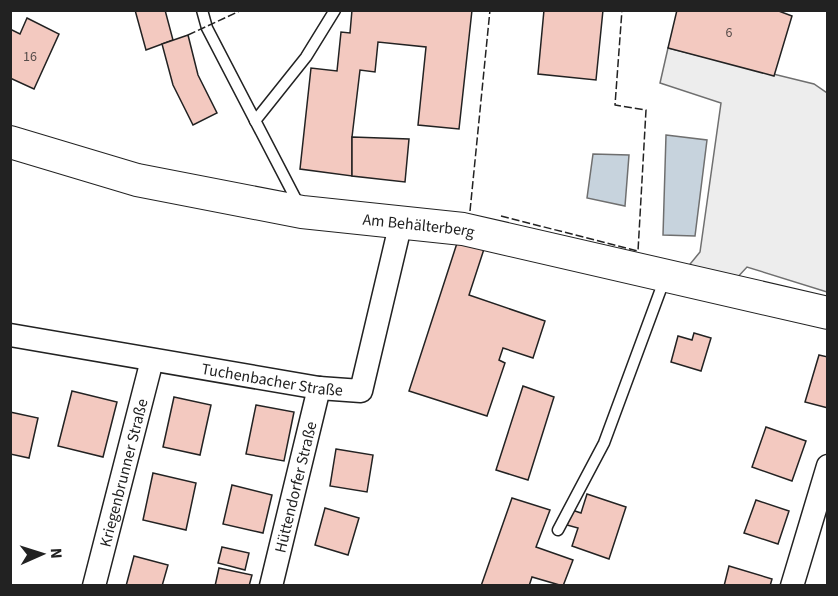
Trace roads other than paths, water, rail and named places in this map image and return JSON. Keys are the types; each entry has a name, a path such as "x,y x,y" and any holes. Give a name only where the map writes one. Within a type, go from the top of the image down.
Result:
{"street":[{"name":"Am Behälterberg","path":"10,142 137,180 302,212 463,229 828,313"},
{"name":"Tuchenbacher Straße","path":"10,335 319,388 361,391 401,222"},
{"name":"Kriegenbrunner Straße","path":"94,585 153,360"},
{"name":"Hüttendorfer Straße","path":"271,585 319,388"},
{"path":"792,585 828,466"}],"lane":[{"path":"202,10 207,28 302,212"},
{"path":"255,121 306,57 335,10"},
{"path":"558,530 604,443 666,274"}]}
